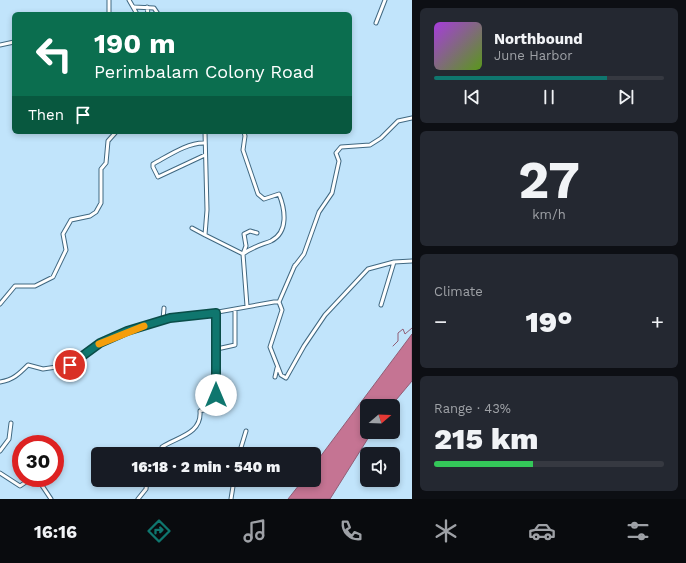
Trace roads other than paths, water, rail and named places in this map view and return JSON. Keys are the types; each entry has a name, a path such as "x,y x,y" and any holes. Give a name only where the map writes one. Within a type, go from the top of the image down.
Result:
{"street":[{"path":"109,0 109,12"},
{"path":"129,0 136,12"},
{"path":"376,23 385,0"},
{"path":"134,7 154,8 157,12"},
{"path":"146,7 147,12"},
{"path":"0,45 12,42"},
{"path":"412,118 398,121 381,138 370,145 341,147 336,153 339,161 332,193 319,212 304,254 296,265 279,302 282,310 270,347 280,375 286,378 304,346 325,314 368,268 394,262 412,261"},
{"path":"0,304 15,286 35,286 53,277 66,250 63,234 71,220 90,216 96,212 101,203 101,169 106,163 108,141 114,134"},
{"path":"205,134 207,210 205,235"},
{"path":"244,134 243,150 258,194 264,199 279,194 284,207 284,217 281,233 277,237 252,248 244,254"},
{"path":"205,143 198,143 173,154 153,164 153,168 158,177 205,155"},
{"path":"192,228 244,254"},
{"path":"247,306 244,254 246,246 244,234 250,231 257,233"},
{"path":"381,305 394,262"},
{"path":"0,382 9,380 21,373 28,365 43,369 70,365 100,343 127,331 164,320 279,302"},
{"path":"164,308 164,320"},
{"path":"217,349 235,345 235,308"},
{"path":"162,447 180,439 195,428 200,420 200,411 213,407 217,392 216,313"},
{"path":"275,377 277,366"},
{"path":"0,451 9,439 11,423"},
{"path":"241,447 246,431"},
{"path":"0,441 5,444"},
{"path":"0,473 12,481"},
{"path":"43,487 51,499"},
{"path":"138,499 146,487"},
{"path":"231,499 233,487"}],"waterway":[{"path":"393,346 398,341 398,333 403,329 405,334 412,328"}]}
